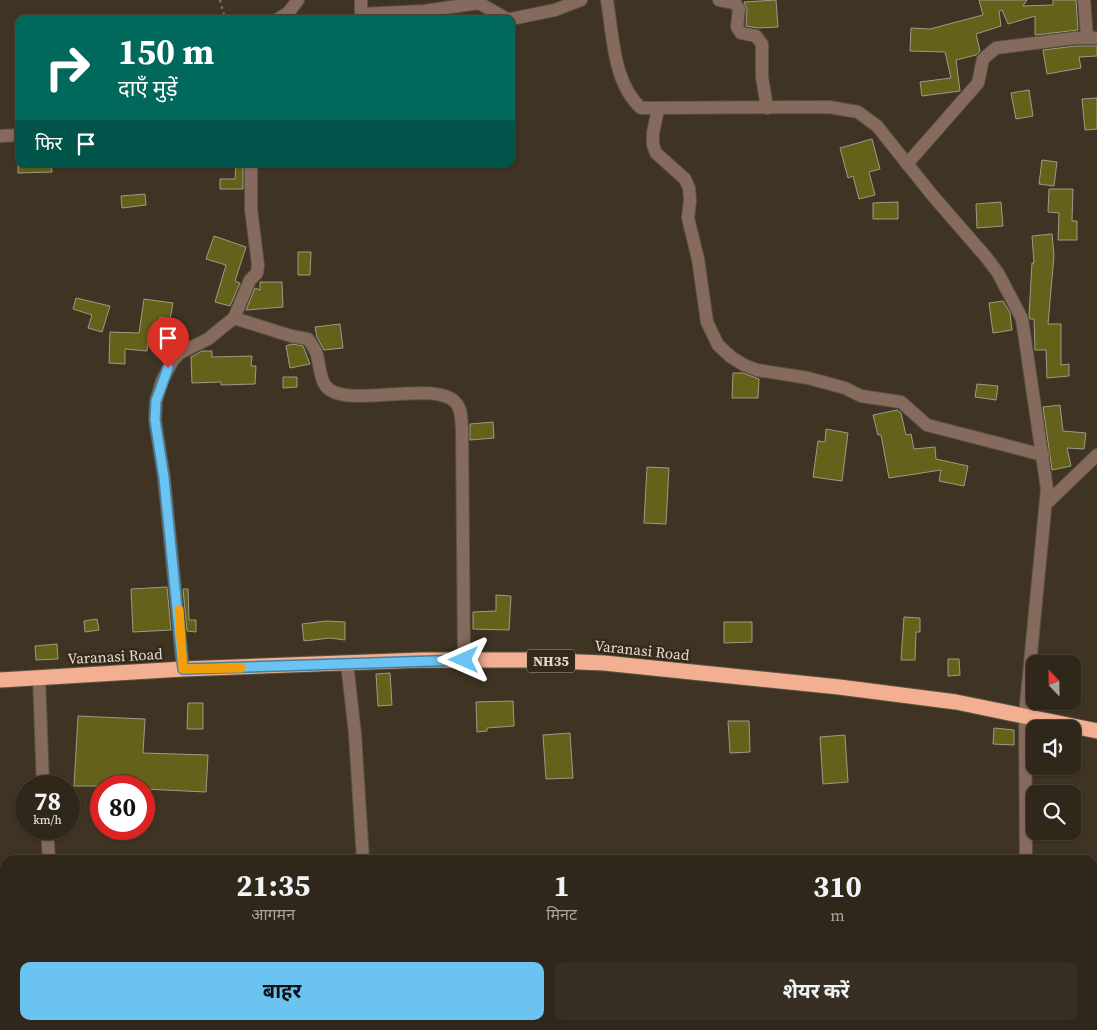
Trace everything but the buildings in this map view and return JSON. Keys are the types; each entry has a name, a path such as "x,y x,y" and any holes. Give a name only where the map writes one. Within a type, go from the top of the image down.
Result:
{"highway":[{"name":"Varanasi Road","path":"0,680 183,669 347,663 464,660 604,663 839,687 956,702 1097,731"}],"street":[{"path":"285,15 298,0"},
{"path":"361,0 362,15"},
{"path":"515,18 555,10 581,0"},
{"path":"607,0 625,88 641,108 829,107 858,112 877,126 986,257 1018,309 1026,335 1047,477 1025,715 1026,855"},
{"path":"719,0 735,3 738,9 737,27 742,33 756,36 762,44 762,77 767,108"},
{"path":"907,164 978,83 984,59 996,48 1092,38 1084,0"},
{"path":"374,15 424,11 479,3 501,15"},
{"path":"658,109 653,144 656,153 685,179 689,188 688,218 698,259 707,322 718,345 731,357 757,370 808,378 845,388 861,396 901,402 927,425 1043,455"},
{"path":"0,136 15,135"},
{"path":"183,669 164,478 155,420 156,401 162,381 173,360 180,353 208,339 234,318 250,280 257,273 258,265 251,209 250,167"},
{"path":"234,318 291,336 308,339 316,352 319,370 325,385 334,392 387,396 430,394 443,396 456,403 459,408 462,428 464,660"},
{"path":"1046,504 1097,455"},
{"path":"347,663 355,734 363,855"},
{"path":"39,677 43,775"},
{"path":"48,840 49,855"}],"path":[{"path":"220,0 224,15"}],"slow traffic":[{"path":"179,610 183,669 241,668"}],"route":[{"path":"168,368 158,391 155,420 164,478 183,669 464,660"}]}
